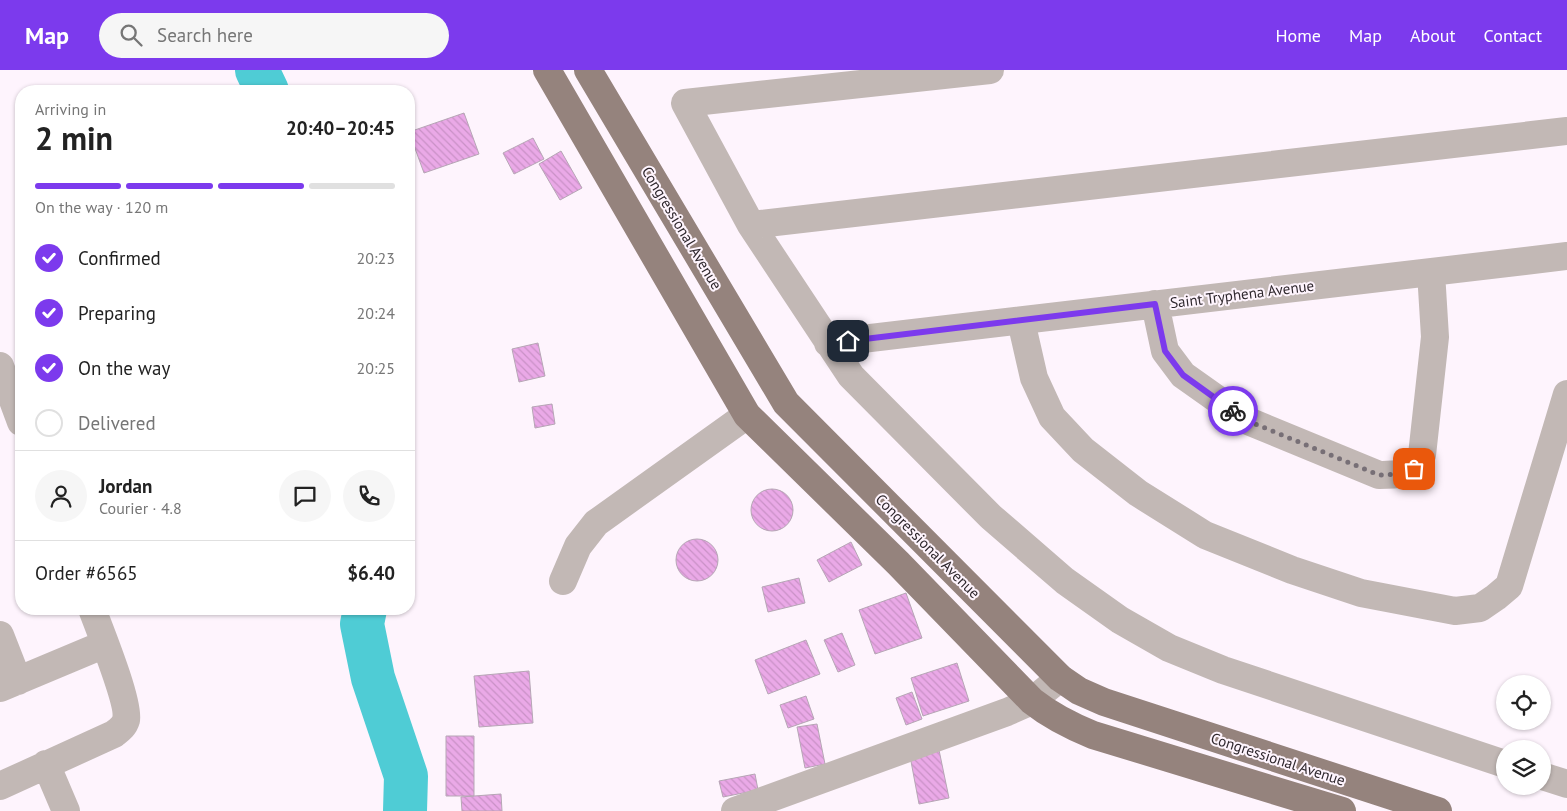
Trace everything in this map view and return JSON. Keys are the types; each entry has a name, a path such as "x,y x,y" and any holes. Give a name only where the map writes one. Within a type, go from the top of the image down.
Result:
{"main road":[{"name":"Congressional Avenue","path":"547,70 747,415 898,563 1032,701 1068,725 1093,735 1342,811"},
{"name":"Congressional Avenue","path":"588,70 786,403 1060,678 1079,691 1104,702 1438,811"}],"street":[{"path":"990,70 684,103 751,225 851,376 991,517 1065,581 1120,620 1169,648 1223,670 1496,761"},
{"path":"751,225 1567,131"},
{"name":"Saint Tryphena Avenue","path":"828,343 1567,256"},
{"path":"1155,304 1165,351 1183,375 1248,421 1379,475 1400,474 1414,469 1422,456 1434,337 1431,272"},
{"path":"1021,321 1034,378 1052,417 1084,450 1138,493 1205,535 1292,570 1361,592 1455,611 1480,608 1509,586 1567,394"},
{"path":"0,366 15,406"},
{"path":"563,581 578,546 596,523 747,415"},
{"path":"0,786 114,734 122,728 126,720 126,712 94,615"},
{"path":"0,635 9,685 105,644"},
{"path":"735,811 1007,712 1032,701 1060,678"},
{"path":"46,764 66,811"},
{"path":"1551,779 1567,784"}],"building":[{"path":"464,113 479,154 424,173 415,148 415,130"},
{"path":"533,138 544,159 514,174 503,153"},
{"path":"561,151 582,188 560,200 539,164"},
{"path":"538,343 545,376 519,382 512,349"},
{"path":"552,404 555,424 535,428 532,407"},
{"path":"776,489 784,492 790,498 793,510 790,522 784,528 768,531 760,528 754,522 751,506 754,498 760,492"},
{"path":"701,539 709,542 715,548 718,560 715,572 709,578 693,581 685,578 679,572 676,556 679,548 685,542"},
{"path":"851,542 862,565 829,582 817,560"},
{"path":"799,578 805,603 768,612 762,587"},
{"path":"906,593 922,638 875,654 859,610"},
{"path":"842,633 855,665 838,672 824,640"},
{"path":"806,640 820,674 768,694 755,660"},
{"path":"957,663 969,701 923,716 911,678"},
{"path":"529,671 533,723 479,727 474,676"},
{"path":"912,692 922,719 906,725 896,698"},
{"path":"806,696 814,719 788,728 780,705"},
{"path":"817,724 825,764 805,768 797,727"},
{"path":"446,736 474,736 474,796 446,796"},
{"path":"939,750 949,798 919,804 910,756"},
{"path":"755,774 758,790 723,797 719,781"},
{"path":"501,794 502,811 462,811 461,797"}],"waterway":[{"path":"257,70 264,85"},
{"path":"364,615 362,624 373,678 406,776 405,811"}],"way so far":[{"path":"1233,411 1248,421 1379,475 1400,474 1414,469"}],"route":[{"path":"848,341 1155,304 1165,351 1183,375 1233,411"}]}
